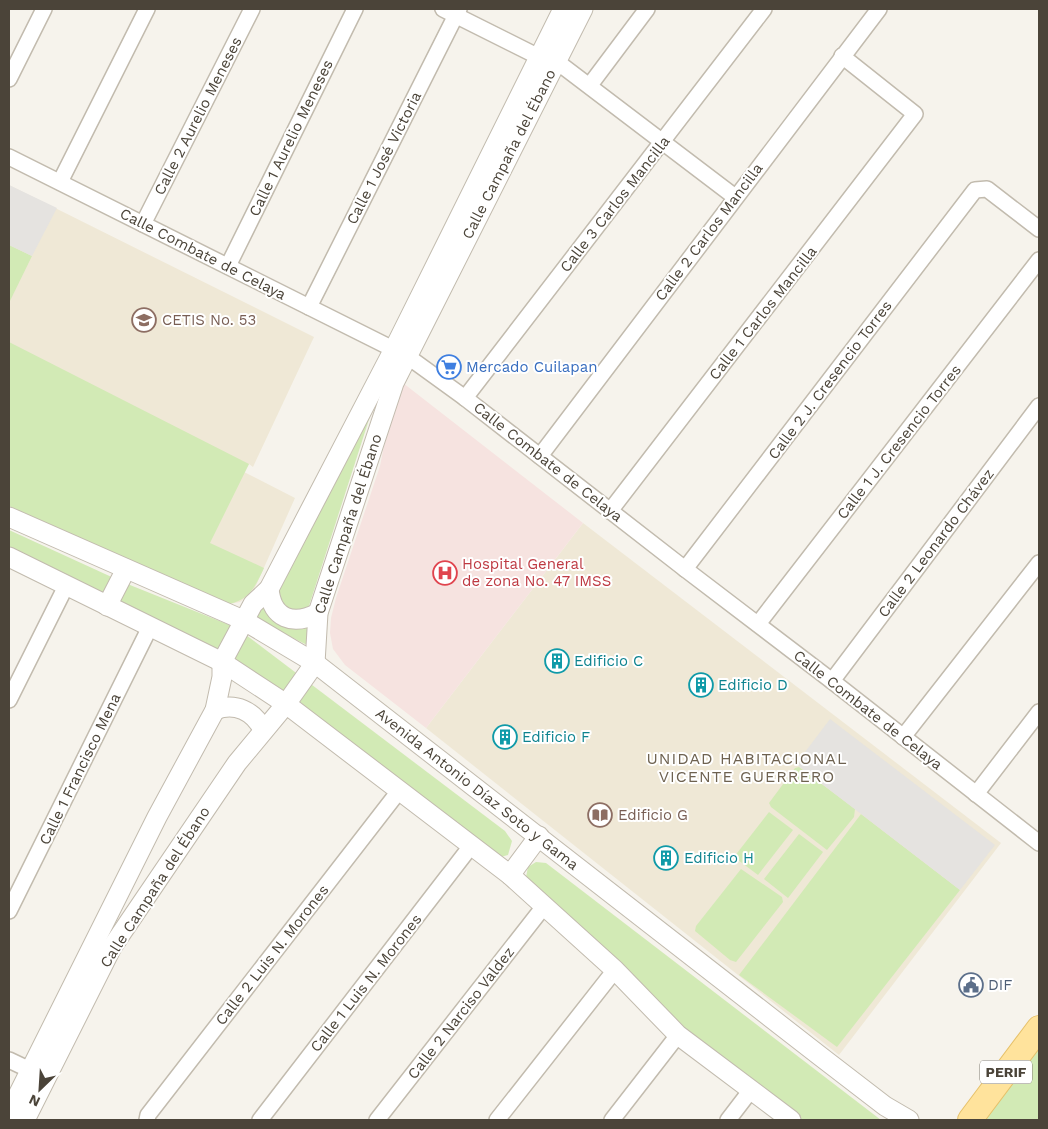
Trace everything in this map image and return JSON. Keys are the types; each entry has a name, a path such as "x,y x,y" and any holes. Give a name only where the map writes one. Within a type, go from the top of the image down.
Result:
{"main road":[{"name":"PERIF","path":"967,1119 1039,1028"}],"street":[{"path":"9,79 44,9"},
{"path":"60,182 147,9"},
{"name":"Calle 2 Aurelio Meneses","path":"143,224 252,9"},
{"name":"Calle 1 Aurelio Meneses","path":"228,266 355,9"},
{"name":"Calle Campaña del Ébano","path":"548,59 563,9"},
{"name":"Calle Campaña del Ébano","path":"9,1113 157,817 215,710 222,677 222,662 243,620 253,604 269,589 400,352 548,59 582,9"},
{"path":"590,85 647,9"},
{"name":"Calle 3 Carlos Mancilla","path":"465,398 764,9"},
{"name":"Calle 2 Carlos Mancilla","path":"540,456 879,9"},
{"path":"452,11 548,59 590,85 735,197"},
{"name":"Calle 1 José Victoria","path":"309,307 452,11"},
{"name":"Calle 1 Carlos Mancilla","path":"610,511 915,114 842,56"},
{"name":"Calle Combate de Celaya","path":"9,157 400,352 465,398 685,569 832,680 1039,843"},
{"name":"Calle 2 J. Cresencio Torres","path":"685,569 975,190 987,189 992,192 1039,229"},
{"name":"Calle 1 J. Cresencio Torres","path":"758,624 1039,260"},
{"name":"Calle Campaña del Ébano","path":"25,1120 112,947 226,779 263,730 286,704 315,663 318,613 394,383 400,352"},
{"name":"Calle 2 Leonardo Chávez","path":"832,680 1039,406"},
{"name":"Avenida Antonio Díaz Soto y Gama","path":"9,517 243,620 315,663 820,1056 885,1106 909,1120"},
{"path":"9,557 222,662 286,704 510,876 545,905 615,970 678,1035 791,1120"},
{"path":"903,737 1039,563"},
{"path":"107,606 126,569"},
{"path":"9,700 66,586"},
{"path":"269,589 270,601 283,616 294,620 306,619 318,613"},
{"name":"Calle 1 Francisco Mena","path":"9,911 150,627"},
{"path":"215,710 226,706 247,712 256,718 263,730"},
{"path":"976,794 1039,712"},
{"name":"Calle 2 Luis N. Morones","path":"147,1120 154,1108 399,791"},
{"path":"510,876 539,836"},
{"name":"Calle 1 Luis N. Morones","path":"260,1120 471,846"},
{"name":"Calle 2 Narciso Valdez","path":"377,1120 545,905"},
{"path":"496,1120 615,970"},
{"path":"612,1120 678,1035"},
{"path":"9,1060 30,1070"},
{"path":"728,1120 751,1090"}],"shaded area":[{"path":"9,185 314,337 253,467 249,464 244,472 295,498 254,590 240,602 229,604 9,506"},
{"path":"9,185 57,208 32,256 9,245"},
{"name":"Hospital General de zona No. 47 IMSS","path":"403,383 583,523 426,728 345,665 333,649 330,633 331,618 336,598 380,466"},
{"path":"583,523 1001,843 839,1055 426,728"},
{"path":"830,719 995,845 960,890 796,764"}],"green space":[{"path":"9,245 32,256 9,303"},
{"path":"9,342 249,464 210,543 264,568 255,586 247,595 229,604 9,506"},
{"path":"383,376 308,609 286,614 274,594"},
{"path":"9,530 116,579 104,603 9,555"},
{"path":"125,583 232,626 217,659 113,607"},
{"path":"265,603 314,624 313,648 253,618"},
{"path":"242,632 505,831 512,841 508,855 497,858 229,658"},
{"path":"799,767 855,809 854,817 827,850 771,807 769,803 795,768"},
{"path":"769,812 793,830 758,875 734,857"},
{"path":"861,814 960,890 837,1047 739,975"},
{"path":"799,834 823,852 788,898 764,879"},
{"path":"536,862 546,863 881,1120 794,1120 683,1037 526,877 528,867"},
{"path":"741,869 782,897 783,902 736,962 730,960 695,931 696,926"},
{"path":"1039,1041 1039,1120 978,1120"}],"place":[{"name":"CETIS No. 53","path":"144,320"},
{"name":"Mercado Cuilapan","path":"449,367"},
{"name":"Hospital General de zona No. 47 IMSS","path":"445,573"},
{"name":"Edificio C","path":"557,661"},
{"name":"Edificio D","path":"701,685"},
{"name":"Edificio F","path":"505,737"},
{"name":"Edificio G","path":"600,815"},
{"name":"Edificio H","path":"666,858"},
{"name":"DIF","path":"971,985"}],"district":[{"name":"UNIDAD HABITACIONAL VICENTE GUERRERO","path":"747,767"}]}
